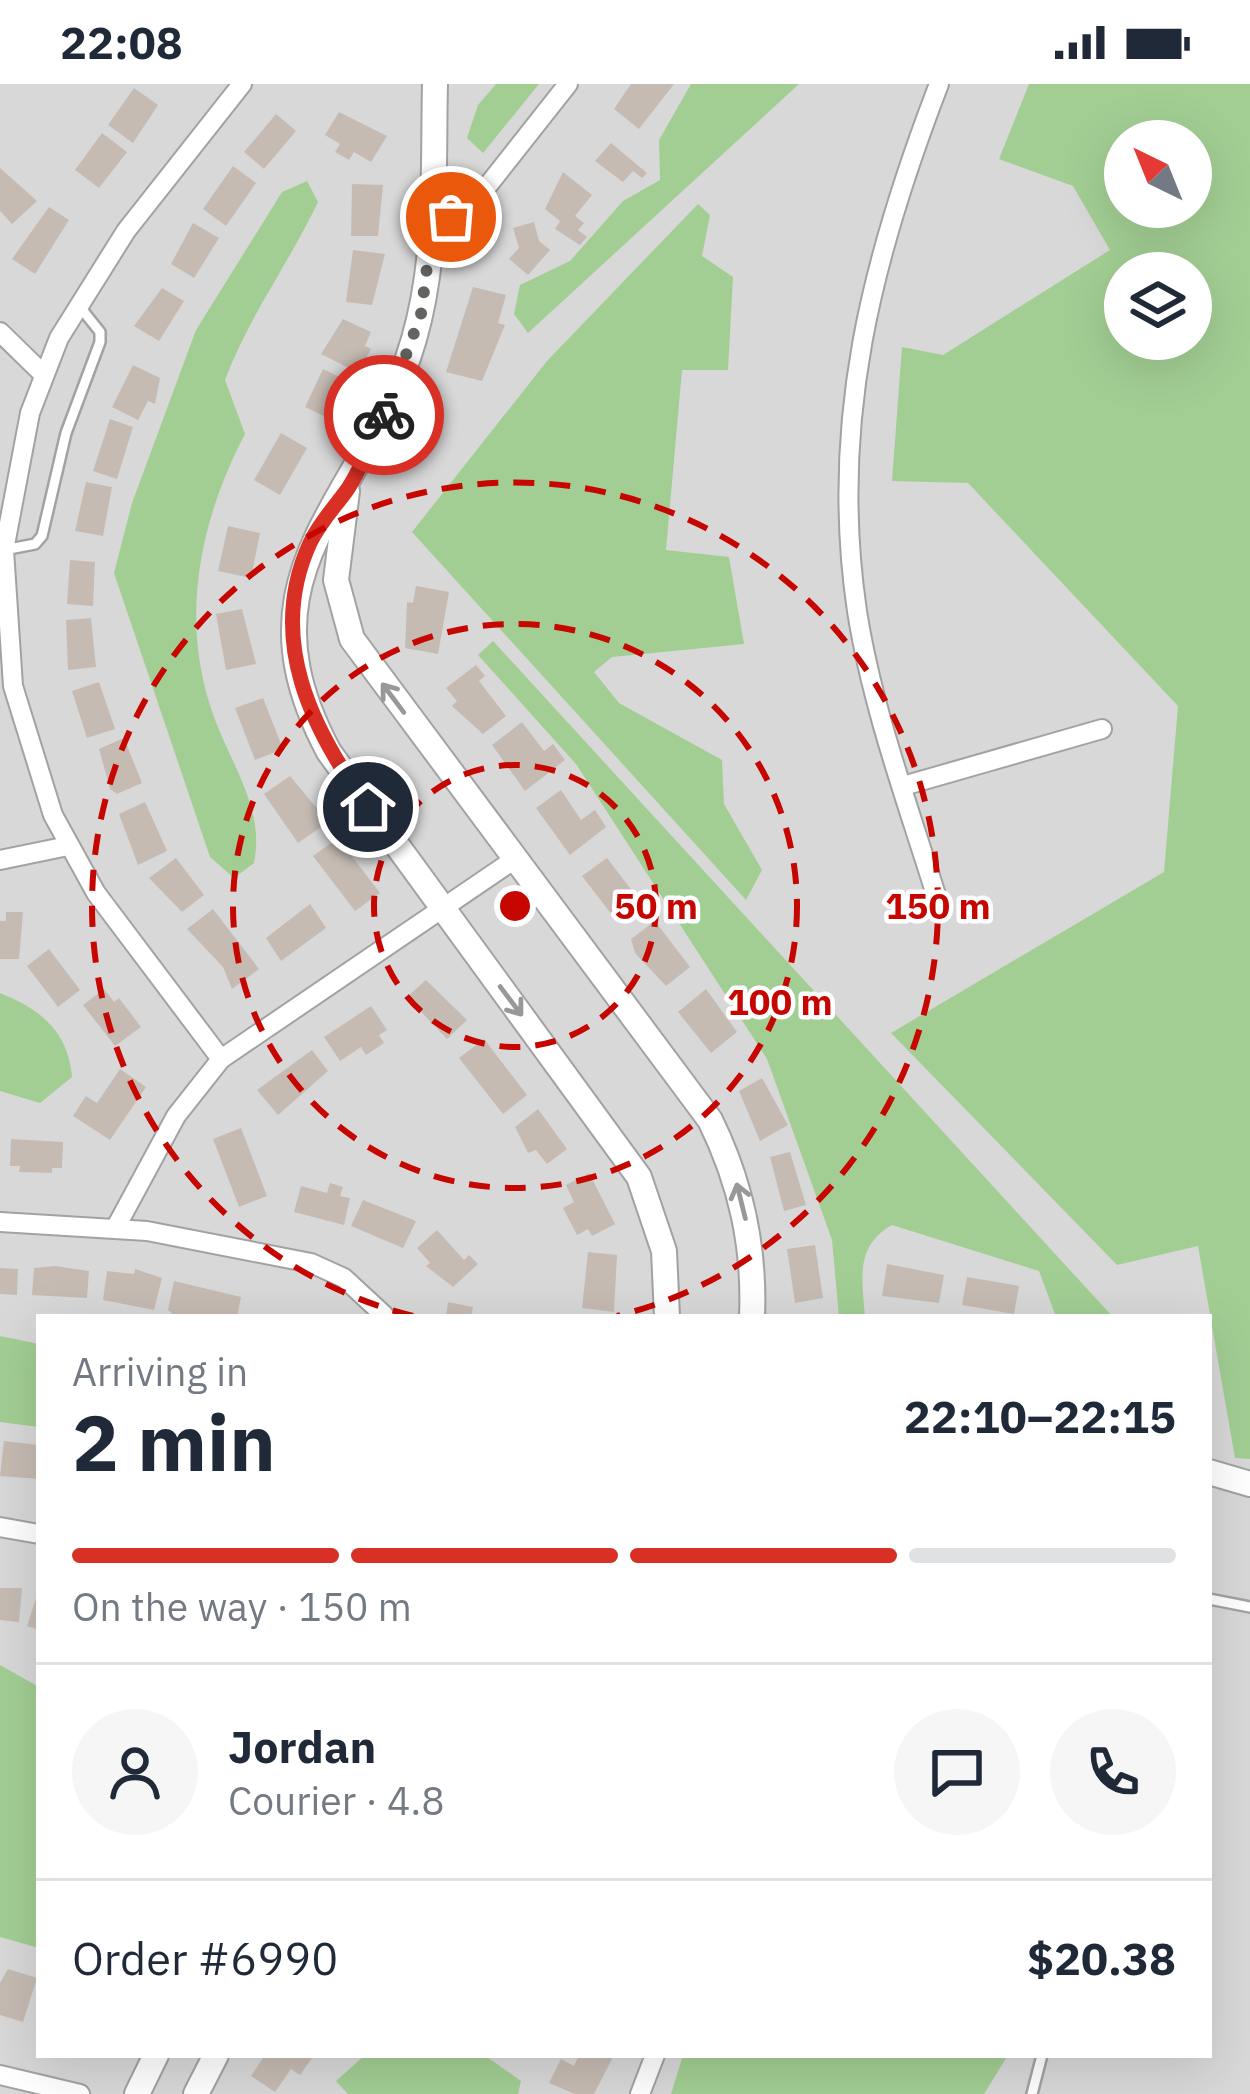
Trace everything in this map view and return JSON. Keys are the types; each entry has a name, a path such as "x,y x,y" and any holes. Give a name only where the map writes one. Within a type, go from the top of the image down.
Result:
{"street":[{"path":"221,1059 95,892 68,846 20,719 8,652 3,543 19,453 43,374 78,304 126,231 242,84"},
{"path":"435,84 433,220 426,288 409,354 347,489 322,521 300,570 293,629 298,677 329,752 639,1177 664,1251 667,1314"},
{"path":"433,220 459,213 478,198 568,84"},
{"path":"939,84 908,166 862,321 848,486 857,611 902,786 941,911"},
{"path":"0,332 43,374"},
{"path":"347,489 336,580 352,640 710,1120 742,1202 752,1259 752,1314"},
{"path":"902,786 1102,729"},
{"path":"0,860 68,846"},
{"path":"116,1227 176,1116 221,1059 514,859"},
{"path":"0,1222 116,1227 311,1263 344,1278 383,1314"},
{"path":"1212,1473 1250,1484"},
{"path":"0,1527 36,1533"},
{"path":"137,2094 155,2058"},
{"path":"196,2094 214,2058"},
{"path":"640,2094 654,2058"},
{"path":"0,2075 80,2094"}],"lane":[{"path":"3,543 35,544 42,536 66,433 100,342 100,332 78,304"},
{"path":"1212,1600 1250,1606"},
{"path":"1032,2094 1041,2058"}],"shaded area":[{"path":"0,84 1250,84 1250,2094 0,2094"}],"green space":[{"path":"496,84 539,84 483,153 467,138 478,105"},
{"path":"691,84 799,84 528,333 514,314 520,285 570,261 623,201 660,180 659,140"},
{"path":"1029,84 1250,84 1250,1459 1235,1458 1198,1246 1117,1265 891,1033 1164,872 1178,706 968,483 892,481 902,347 943,355 1104,254 1104,360 1212,360 1212,252 1107,252 1110,250 1073,186 999,159"},
{"path":"307,181 318,202 225,380 245,434 216,502 199,572 196,608 203,681 255,825 254,863 234,878 210,857 114,573 132,503 196,330 282,192"},
{"path":"698,204 710,215 702,256 733,277 728,370 682,370 666,550 729,557 744,644 612,657 594,672 619,703 722,760 724,804 762,870 746,900 412,532 547,361"},
{"path":"493,641 1110,1314 1055,1314 1039,1271 892,1225 866,1253 865,1314 839,1314 832,1240 767,1059 576,764 478,655"},
{"path":"0,993 40,1015 65,1047 72,1077 40,1103 0,1091"},
{"path":"0,1336 36,1343 36,1427 0,1422"},
{"path":"0,1665 36,1685 36,1947 0,1937"},
{"path":"362,2058 488,2058 521,2081 518,2094 348,2094 336,2081"},
{"path":"682,2058 1006,2058 984,2094 671,2094"}],"building":[{"path":"631,84 674,84 639,129 614,109"},
{"path":"134,88 158,105 133,143 108,125"},
{"path":"339,112 387,136 371,162 354,152 349,160 335,152 340,144 325,135"},
{"path":"276,114 296,131 264,169 244,152"},
{"path":"102,133 127,152 99,188 75,170"},
{"path":"611,143 647,173 642,178 633,171 623,182 595,161"},
{"path":"233,166 256,183 226,226 203,209"},
{"path":"0,168 37,201 12,224 0,211"},
{"path":"563,172 592,195 575,216 584,223 578,230 587,237 580,245 555,229 560,221 545,209"},
{"path":"352,184 383,185 378,236 351,236"},
{"path":"49,207 69,220 35,274 12,259"},
{"path":"534,222 539,241 550,250 528,275 509,259 519,248 513,228"},
{"path":"193,223 219,238 194,278 171,264"},
{"path":"353,250 385,254 372,305 346,302"},
{"path":"473,287 506,295 498,323 505,325 482,381 446,372"},
{"path":"162,288 184,301 159,341 134,326"},
{"path":"343,319 371,332 365,346 371,349 359,373 321,354"},
{"path":"133,365 160,378 155,404 148,401 138,420 112,407"},
{"path":"323,369 348,381 330,419 305,407"},
{"path":"110,419 133,427 117,479 93,471"},
{"path":"281,433 307,448 280,495 254,480"},
{"path":"86,482 112,487 103,536 75,531"},
{"path":"228,526 260,533 251,578 218,571"},
{"path":"70,560 95,562 93,606 67,604"},
{"path":"416,586 449,592 438,654 405,648 407,602 413,603"},
{"path":"242,609 256,664 226,670 216,614"},
{"path":"91,618 96,667 68,670 66,620"},
{"path":"476,665 485,676 479,681 506,716 483,734 452,706 457,701 446,688"},
{"path":"99,682 115,729 87,738 72,691"},
{"path":"263,698 283,749 255,760 235,708"},
{"path":"522,722 544,751 553,744 565,760 525,791 492,745"},
{"path":"124,738 142,783 117,794 110,789 99,749"},
{"path":"290,776 320,812 316,814 324,825 298,843 264,794"},
{"path":"561,790 581,820 595,810 606,827 570,855 536,808"},
{"path":"145,802 167,851 138,865 119,814"},
{"path":"338,838 380,893 355,911 313,856"},
{"path":"176,858 204,895 182,912 149,878"},
{"path":"607,858 640,901 616,920 582,876"},
{"path":"310,904 326,928 281,961 266,938"},
{"path":"213,909 259,969 232,989 223,967 187,929"},
{"path":"6,912 23,912 19,959 0,959 0,921 6,921"},
{"path":"655,921 690,967 666,986 635,953 631,939"},
{"path":"49,949 80,990 58,1007 27,966"},
{"path":"426,980 467,1020 447,1039 407,997"},
{"path":"104,989 114,1002 119,998 141,1027 115,1046 83,1005"},
{"path":"706,989 737,1032 711,1053 678,1012"},
{"path":"371,1006 387,1030 379,1035 384,1043 366,1055 361,1047 340,1061 324,1037"},
{"path":"484,1039 527,1095 503,1114 459,1058"},
{"path":"312,1050 328,1071 278,1115 257,1090"},
{"path":"120,1069 146,1087 110,1140 73,1116 86,1096 97,1103"},
{"path":"762,1078 788,1125 760,1141 739,1091"},
{"path":"538,1109 567,1149 547,1164 536,1150 528,1153 515,1127"},
{"path":"241,1128 267,1196 239,1207 213,1139"},
{"path":"11,1139 63,1142 62,1168 52,1168 52,1173 19,1172 20,1166 10,1166"},
{"path":"790,1152 806,1205 784,1211 770,1157"},
{"path":"589,1173 615,1224 592,1236 588,1229 577,1235 563,1208 574,1202 566,1185"},
{"path":"330,1183 343,1187 340,1196 350,1198 344,1225 294,1212 301,1186 327,1193"},
{"path":"363,1200 416,1221 403,1248 351,1226"},
{"path":"437,1230 464,1260 469,1255 478,1264 453,1287 426,1266 430,1263 417,1248"},
{"path":"815,1245 823,1298 795,1303 787,1249"},
{"path":"588,1252 617,1255 614,1312 582,1308"},
{"path":"887,1264 944,1275 939,1303 882,1296"},
{"path":"0,1268 18,1269 17,1295 0,1294"},
{"path":"34,1268 89,1271 87,1298 32,1295"},
{"path":"135,1269 162,1278 154,1310 103,1300 107,1271 134,1274"},
{"path":"967,1277 1019,1286 1014,1314 962,1305"},
{"path":"174,1281 241,1297 238,1314 173,1314 168,1310"},
{"path":"448,1302 473,1307 472,1314 446,1314"},
{"path":"4,1441 36,1445 36,1479 0,1476"},
{"path":"0,1588 22,1588 19,1622 0,1620"},
{"path":"36,1598 36,1629 27,1626"},
{"path":"8,1969 36,1978 23,2022 0,2015 0,1983"},
{"path":"263,2058 312,2058 300,2075 291,2069 275,2092 251,2076"},
{"path":"578,2058 612,2058 594,2094 575,2094 549,2083 561,2059 574,2066"}],"way so far":[{"path":"384,415 421,314 433,220 451,217"}],"route":[{"path":"368,807 329,752 306,704 294,651 293,608 312,539 347,489 384,415"}]}
